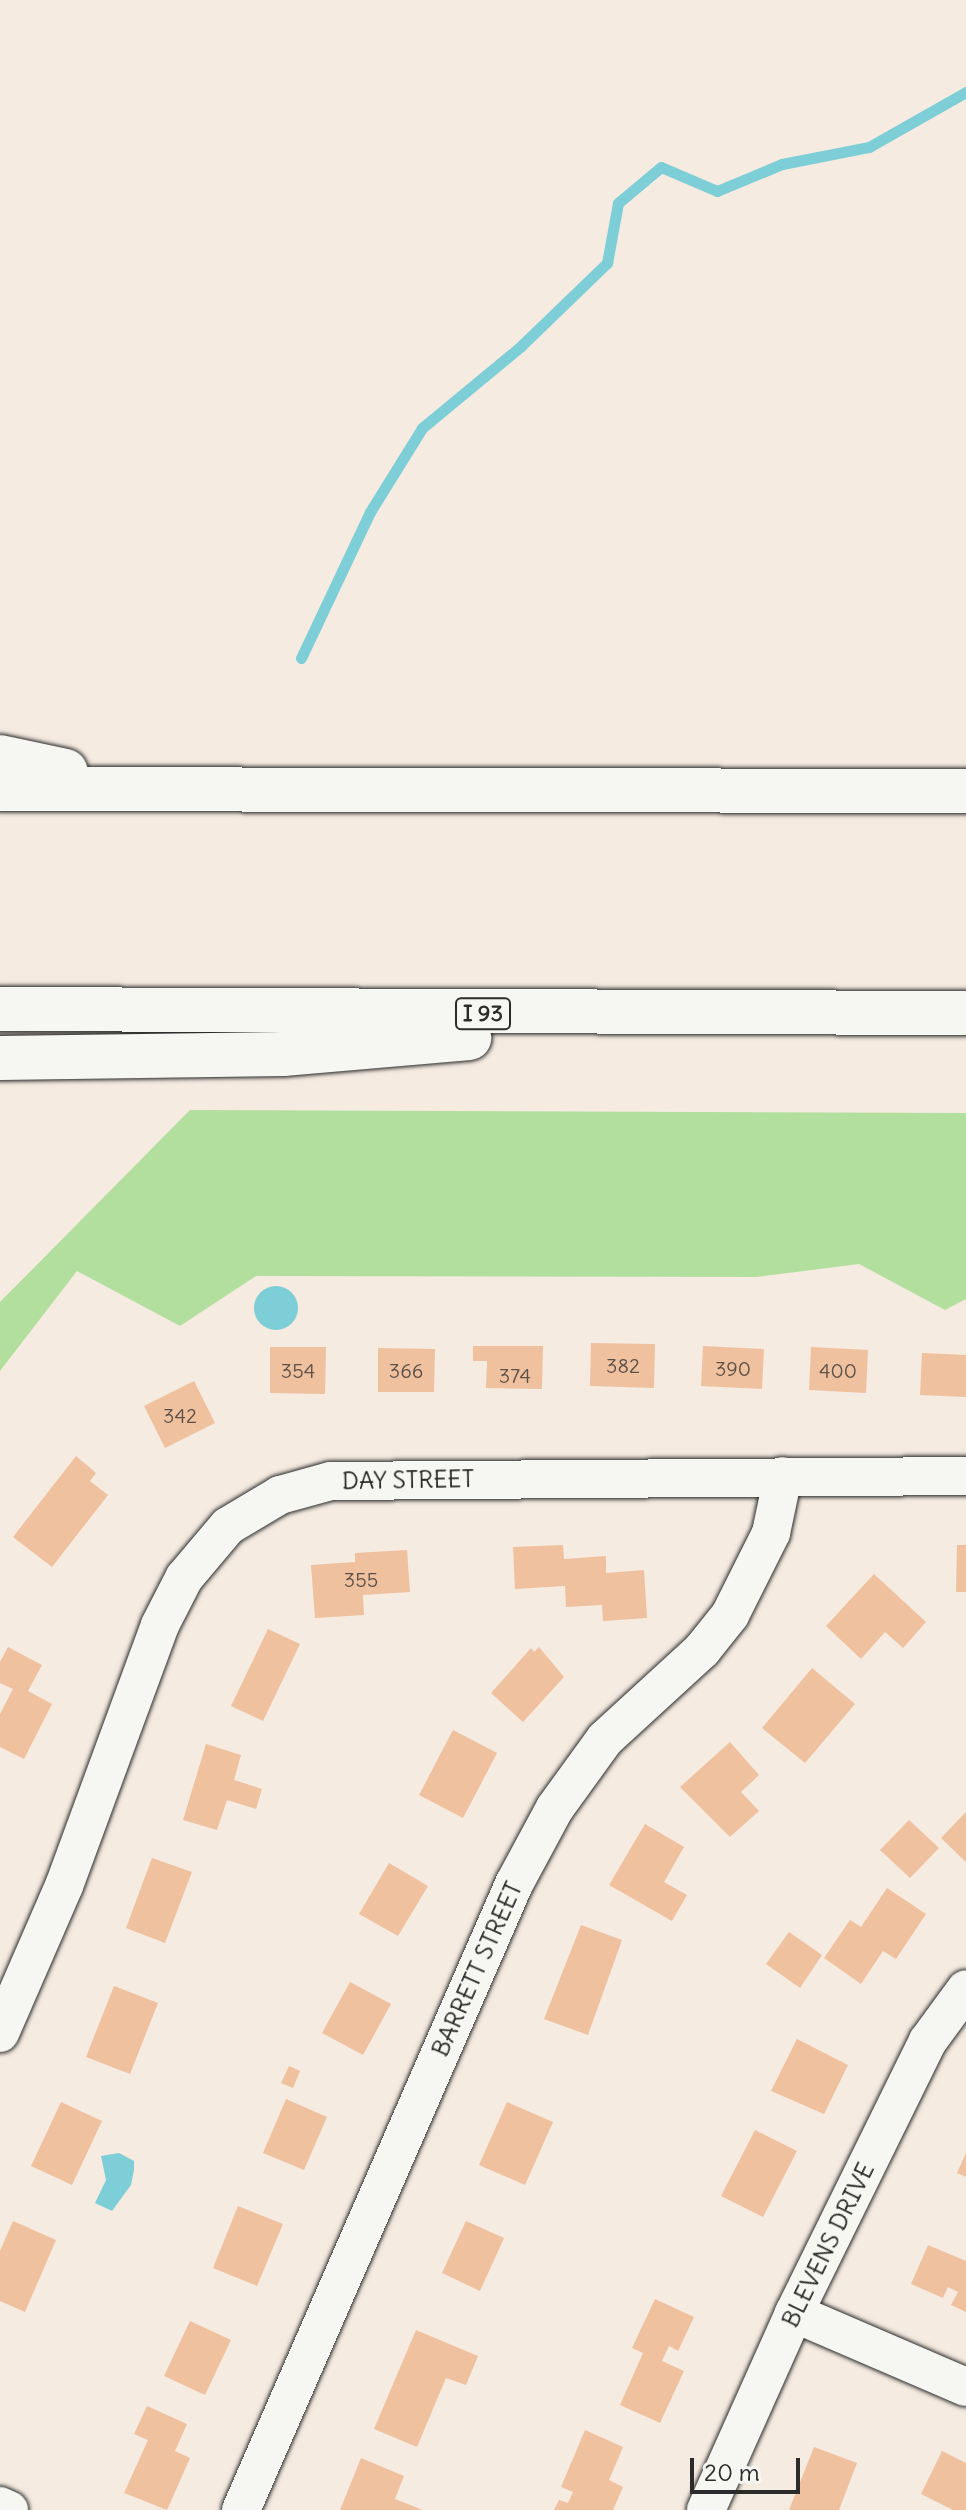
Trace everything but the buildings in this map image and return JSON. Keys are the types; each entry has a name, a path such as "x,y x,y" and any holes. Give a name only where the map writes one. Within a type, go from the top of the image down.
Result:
{"highway":[{"path":"0,757 159,790"},
{"path":"0,789 966,791"},
{"name":"I 93","path":"0,1009 626,1015 966,1013"},
{"path":"0,1058 283,1054 450,1041 626,1015"}],"street":[{"name":"BARRETT STREET","path":"241,2510 514,1884 555,1808 605,1739 702,1650 730,1615 771,1533 783,1476"},
{"name":"DAY STREET","path":"0,2033 64,1886 160,1625 184,1578 228,1526 280,1495 331,1481 966,1476"},
{"name":"BLEVENS DRIVE","path":"706,2510 794,2313 928,2041 966,1989"},
{"path":"794,2313 966,2387"},
{"path":"0,2506 9,2510"}],"green space":[{"path":"190,1110 966,1113 966,1299 945,1310 859,1264 757,1277 256,1276 180,1326 77,1271 0,1371 0,1302"}],"water":[{"path":"276,1286 291,1293 298,1308 291,1323 276,1330 261,1323 254,1308 261,1293"},
{"path":"119,2153 134,2161 134,2170 131,2185 112,2211 95,2203 106,2180 101,2156"}],"waterway":[{"path":"301,658 370,512 422,428 521,346 607,263 618,203 661,167 717,191 782,164 869,147 966,92"}]}
